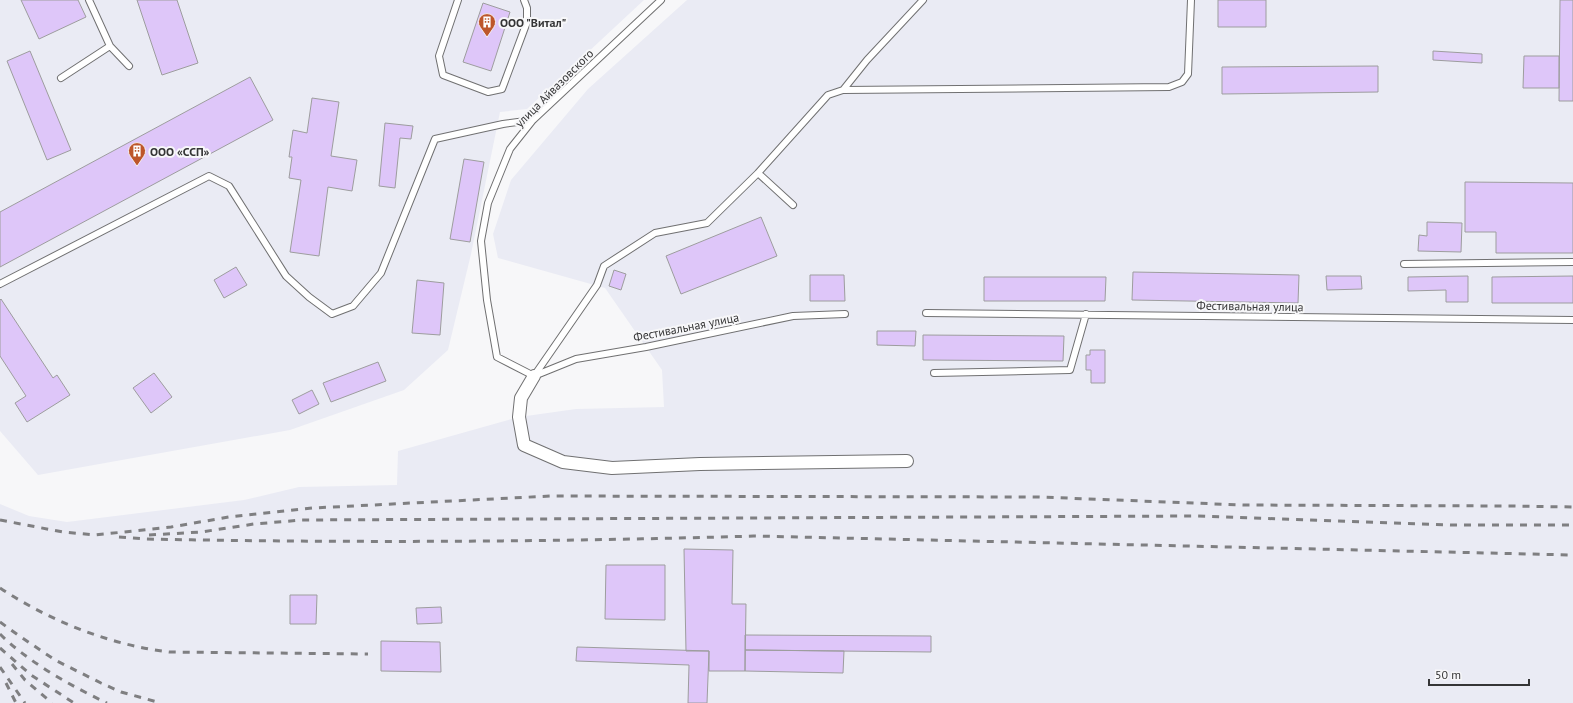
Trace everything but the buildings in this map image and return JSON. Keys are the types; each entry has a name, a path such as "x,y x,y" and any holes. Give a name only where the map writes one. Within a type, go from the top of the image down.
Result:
{"street":[{"path":"534,376 521,398 519,417 524,445 563,462 612,468 708,464 907,461"}],"lane":[{"path":"89,0 110,46 129,66"},
{"path":"458,0 439,56 442,76 488,92 502,89 527,22 527,8 524,0"},
{"name":"улица Айвазовского","path":"534,376 497,357 487,300 481,241 488,203 510,149 533,120 661,0"},
{"path":"843,90 867,60 923,0"},
{"path":"534,376 597,285 604,266 655,234 707,223 758,173 828,95 843,90 1169,87 1182,82 1188,74 1191,0"},
{"path":"61,78 110,46"},
{"path":"0,284 209,176 229,186 286,276 309,297 332,314 353,306 382,273 436,139 503,124 533,120"},
{"path":"758,173 793,205"},
{"path":"1404,264 1573,262"},
{"name":"Фестивальная улица","path":"926,313 1573,320"},
{"name":"Фестивальная улица","path":"534,376 576,359 646,347 793,316 846,314"},
{"path":"934,373 1070,370 1086,314"}],"shaded area":[{"path":"0,0 644,0 527,109 500,112 471,254 448,350 404,390 290,430 38,475 0,431"},
{"path":"687,0 1573,0 1573,703 0,703 0,504 29,516 67,522 244,500 299,487 397,485 398,451 519,417 576,409 664,407 662,370 605,288 498,258 493,234 511,180 588,89"}],"railway":[{"path":"0,520 63,532 95,535 171,527 229,517 313,508 551,496 1039,497 1243,505 1573,507"},
{"path":"149,535 201,532 254,524 302,520 1196,516 1451,525 1573,525"},
{"path":"119,537 146,539 222,540 527,541 755,536 1573,555"},
{"path":"0,588 39,611 81,630 125,644 147,649 169,652 368,654"},
{"path":"0,622 55,660 121,692 161,703"},
{"path":"0,634 23,654 50,673 107,703"},
{"path":"0,648 31,675 74,703"},
{"path":"12,664 25,680 52,703"},
{"path":"0,667 25,703"},
{"path":"6,683 16,703"}],"place":[{"name":"ООО \"Витал\"","path":"487,37"},
{"name":"ООО «ССП»","path":"137,166"}]}
